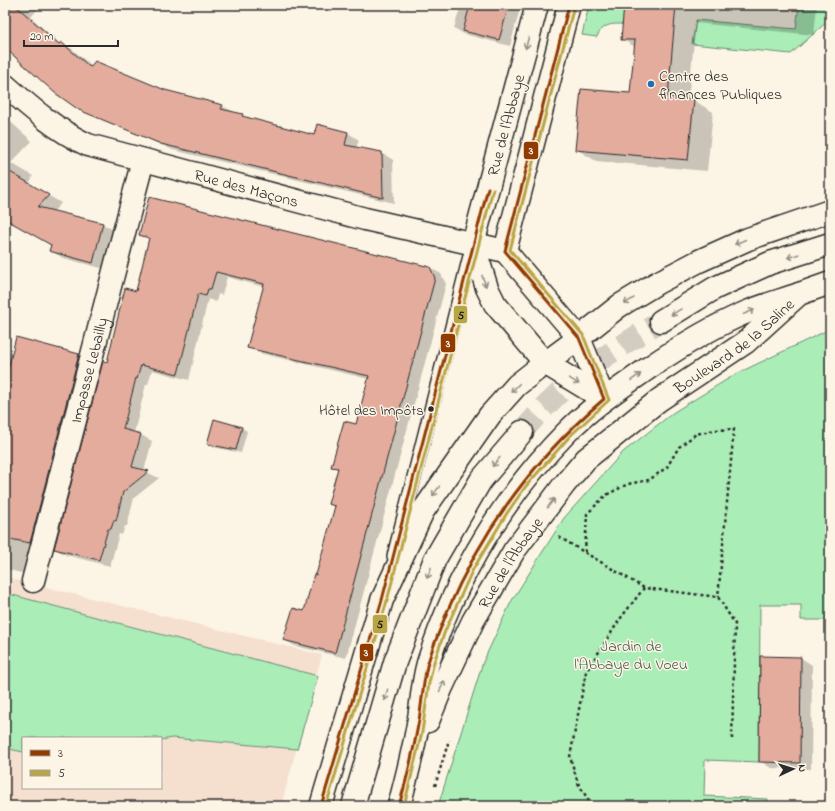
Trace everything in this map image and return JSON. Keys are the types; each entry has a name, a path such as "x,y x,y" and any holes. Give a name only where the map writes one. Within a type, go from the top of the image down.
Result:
{"main road":[{"name":"Rue de l'Abbaye","path":"473,244 538,5"},
{"name":"Rue de l'Abbaye","path":"505,251 569,5"},
{"name":"Rue des Maçons","path":"5,85 41,117 88,146 365,219 505,251"},
{"name":"Impasse Lebailly","path":"33,581 143,160"},
{"name":"Rue de l'Abbaye","path":"321,806 382,600 423,511 490,415 517,385 544,363 580,338 619,306 657,283 699,261 748,239 830,211"},
{"path":"473,244 487,288 495,304 544,363 604,399"},
{"path":"660,321 715,288 763,266 830,244"},
{"path":"505,251 580,338 604,399"},
{"name":"Boulevard de la Saline","path":"659,400 746,342 799,294 830,283"},
{"name":"Rue de l'Abbaye","path":"412,761 429,662 448,609 467,570 510,500 562,438 604,399 701,334 746,312 799,294"},
{"name":"Rue de l'Abbaye","path":"399,806 412,761 440,689 473,621 514,551 564,485 586,459 659,400"},
{"path":"353,806 395,662 435,559 481,480 522,432"}],"lane":[{"name":"Rue de l'Abbaye","path":"382,600 473,244"}],"path":[{"path":"585,552 587,514 606,495 628,484 649,480 667,467 679,447 696,434 715,430 734,429 718,597 735,624 732,739"},
{"path":"554,534 644,588 718,597"},
{"path":"592,806 578,783 570,756 586,672 620,619 644,588"}],"shaded area":[{"path":"5,577 322,655 281,806 5,806"}],"green space":[{"path":"589,5 620,5 620,7 637,27 614,24 604,27 597,37 582,35"},
{"path":"799,5 830,5 830,19 791,54 692,44 696,20 796,29"},
{"name":"Jardin de l'Abbaye du Voeu","path":"830,329 830,620 801,620 801,605 760,605 759,762 705,760 704,796 768,799 767,806 438,806 483,662 511,602 564,518 623,452 674,412 736,374"},
{"path":"5,593 318,676 297,749 172,738 162,740 162,737 22,737 22,752 5,748"}],"building":[{"path":"5,5 15,5 59,44 61,42 90,67 95,61 165,90 223,105 221,109 314,135 317,124 348,132 345,145 382,152 383,198 161,144 79,110 55,93 5,48"},
{"path":"470,5 509,5 499,40 463,31"},
{"name":"Centre des finances Publiques","path":"624,5 676,5 668,97 694,99 688,160 575,150 581,89 630,93 635,40 621,40"},
{"path":"5,169 49,195 38,207 103,223 93,263 49,251 51,245 5,219"},
{"path":"149,197 430,267 435,278 335,653 283,640 293,608 304,611 314,574 316,575 335,506 328,504 338,468 331,467 344,421 356,424 369,376 247,348 264,284 216,272 211,289 208,289 206,296 198,294 178,374 141,365 137,379 136,378 123,429 141,434 132,467 149,471 123,492 116,521 114,520 111,529 108,529 99,560 54,549 103,361 107,362 125,288 136,291 149,238 139,235"},
{"path":"16,337 79,354 30,543 5,538 5,381"},
{"path":"214,419 242,427 236,450 207,444"},
{"path":"760,656 801,657 800,763 759,762"}],"tunnel":[{"path":"522,432 545,406 588,369 661,321"}],"transit line":[{"name":"3","path":"399,806 415,742 427,666 447,612 461,582 477,552 513,496 556,445 579,421 604,399 579,338 505,251 569,5"},
{"name":"5","path":"404,806 422,732 429,683 434,662 445,631 472,571 507,513 526,486 570,436 609,400 583,335 510,250 574,6"},
{"name":"3","path":"321,806 382,600 488,188"},
{"name":"5","path":"326,806 387,601 493,189"}],"place":[{"name":"Centre des finances Publiques","path":"651,84"},
{"name":"Hôtel des Impôts","path":"431,409"}]}
